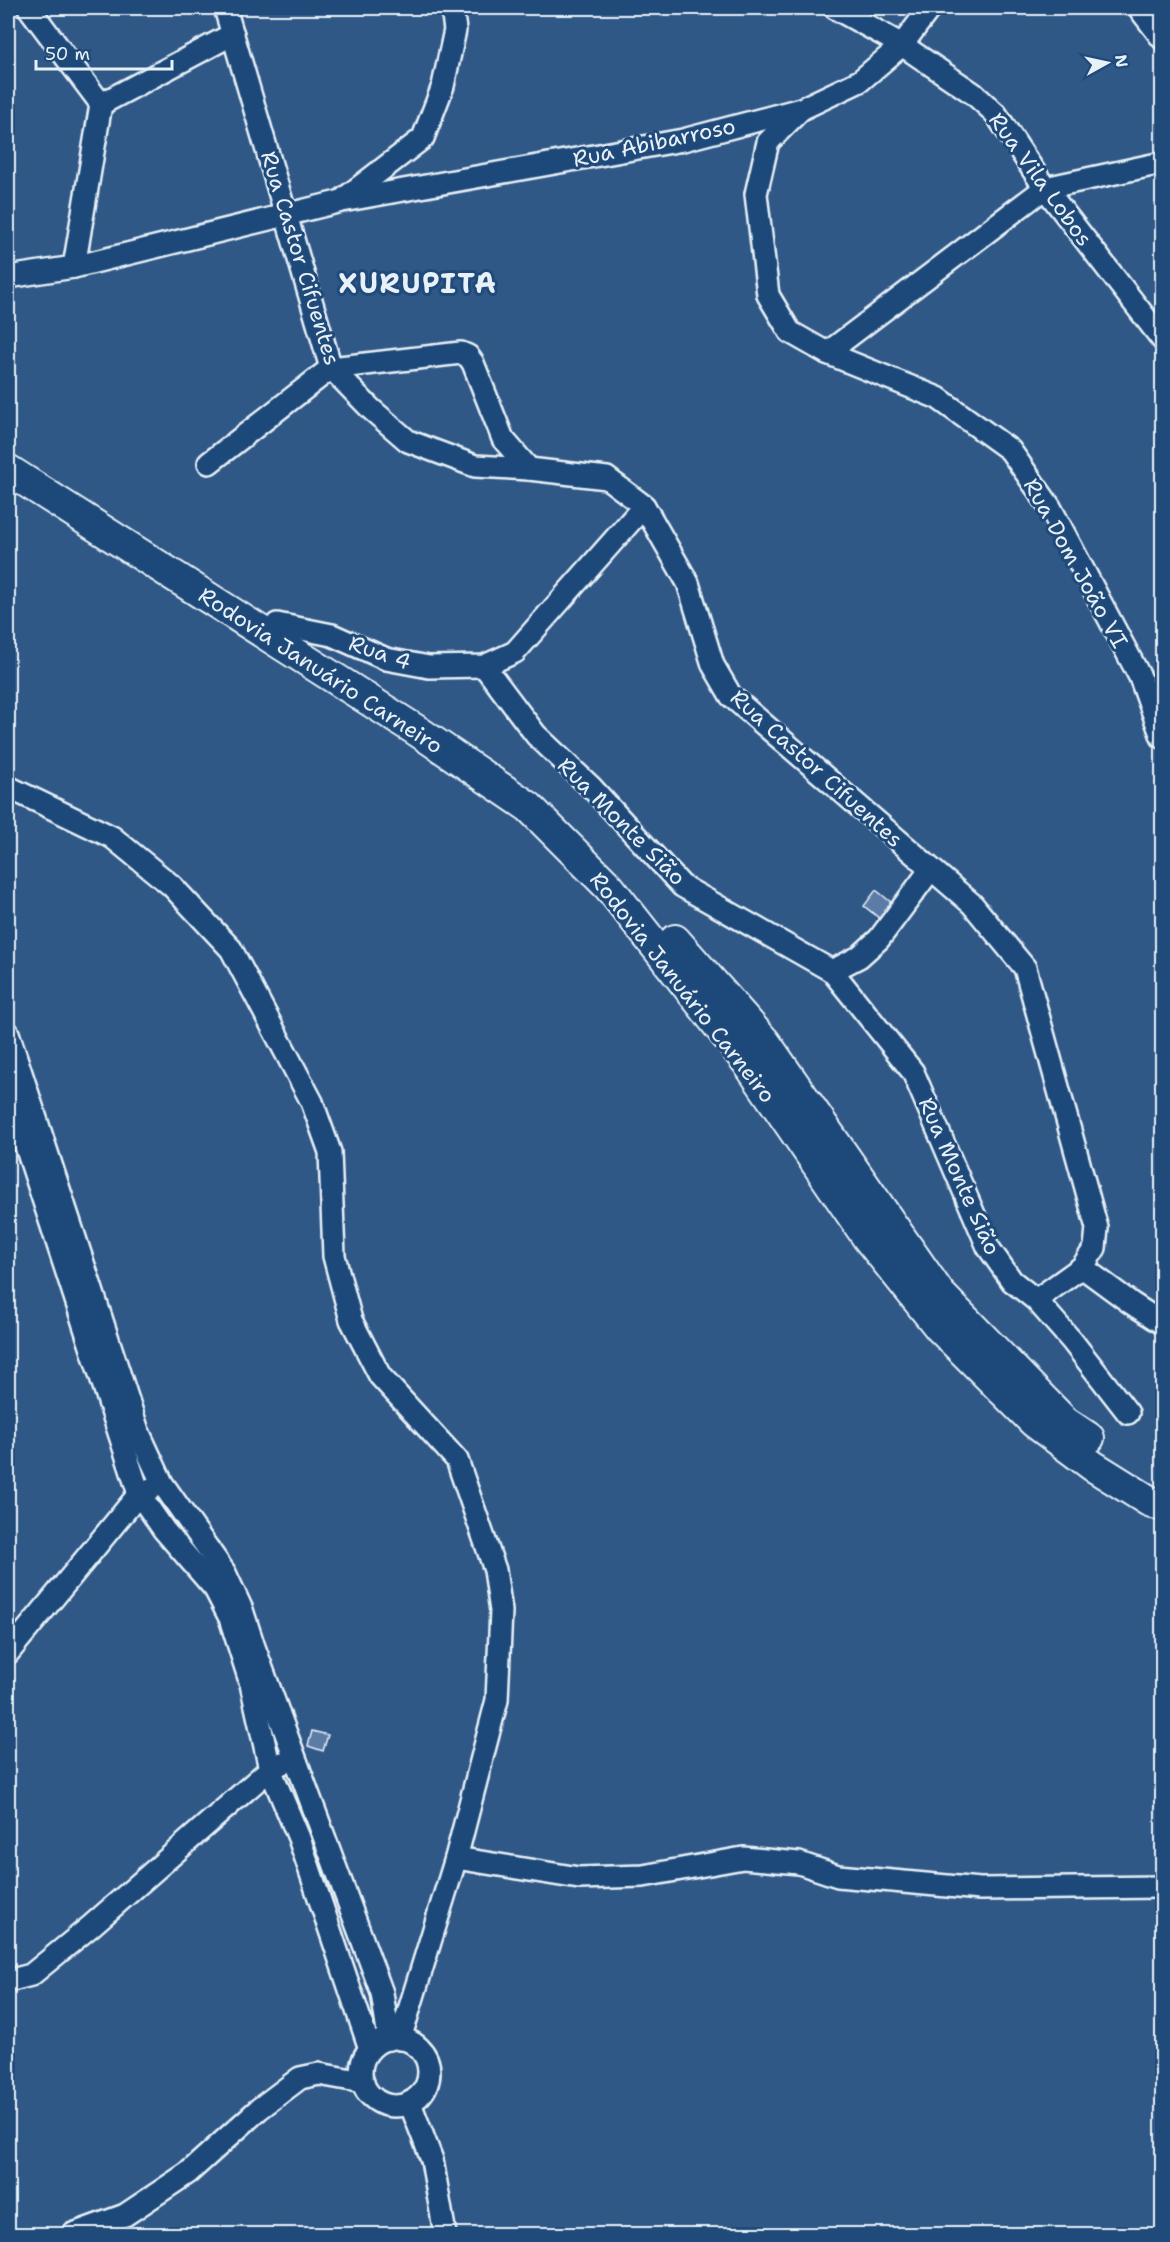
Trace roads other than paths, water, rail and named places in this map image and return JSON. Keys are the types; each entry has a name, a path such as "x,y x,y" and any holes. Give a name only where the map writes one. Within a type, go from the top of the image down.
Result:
{"highway":[{"name":"Rodovia Januário Carneiro","path":"8,452 547,796 765,1042 940,1294 1065,1422 1140,1474 1162,1484"},
{"name":"Rodovia Januário Carneiro","path":"8,470 419,732 529,807 609,886 747,1062 867,1237 940,1328 1034,1422 1093,1466 1149,1501 1162,1506"}],"street":[{"path":"30,8 101,104 74,267"},
{"name":"Rua Castor Cifuentes","path":"225,8 331,368 371,409 408,441 475,466 529,469 607,478 644,506 688,583 713,665 731,696 972,904 1025,968 1096,1228 1095,1248 1082,1267 1036,1300"},
{"path":"342,201 423,138 443,86 455,30 452,8"},
{"name":"Rua Vila Lobos","path":"835,8 903,45 974,94 996,114 1045,188 1162,339"},
{"name":"Rua Abibarroso","path":"8,277 74,267 342,201 682,140 801,109 860,81 903,45 930,8"},
{"path":"1139,8 1162,38"},
{"path":"101,104 233,34"},
{"name":"Rua Dom João VI","path":"801,109 768,142 756,194 768,295 790,332 827,353 938,398 1010,450 1050,507 1066,537 1140,677 1162,737"},
{"path":"827,353 1045,188 1162,163"},
{"path":"209,463 331,368 461,353 468,356 473,363 503,439 529,469"},
{"path":"484,666 515,652 644,506"},
{"name":"Rua 4","path":"277,624 332,635 386,659 429,668 484,666"},
{"name":"Rua Monte Sião","path":"484,666 536,735 592,788 682,886 832,971 913,1072 988,1247 1012,1281 1036,1300 1072,1341 1128,1413"},
{"path":"8,787 112,837 172,886 231,949 312,1102 330,1152 334,1256 351,1320 380,1376 457,1460 495,1570 501,1611 497,1700 456,1858 395,2039"},
{"path":"832,971 859,957 879,939 931,869"},
{"path":"8,1033 138,1431 162,1483 229,1582 242,1610 382,1993 395,2039"},
{"path":"8,1091 139,1494 164,1530 215,1589 230,1618 251,1684 270,1769 298,1838 370,2049"},
{"path":"1082,1267 1162,1323"},
{"path":"8,1653 139,1494 162,1483"},
{"path":"8,1981 31,1975 91,1926 270,1769 296,1756"},
{"path":"456,1858 579,1878 643,1876 742,1858 799,1863 848,1877 969,1888 1162,1887"},
{"path":"395,2039 419,2048 428,2067 428,2078 419,2097 410,2103 387,2106 376,2101 368,2093 361,2071 370,2049 379,2042 395,2039"},
{"path":"73,2235 125,2215 188,2173 258,2109 300,2078 319,2074 363,2082"},
{"path":"410,2103 432,2160 445,2235"}],"district":[{"name":"XURUPITA","path":"418,283"}]}
